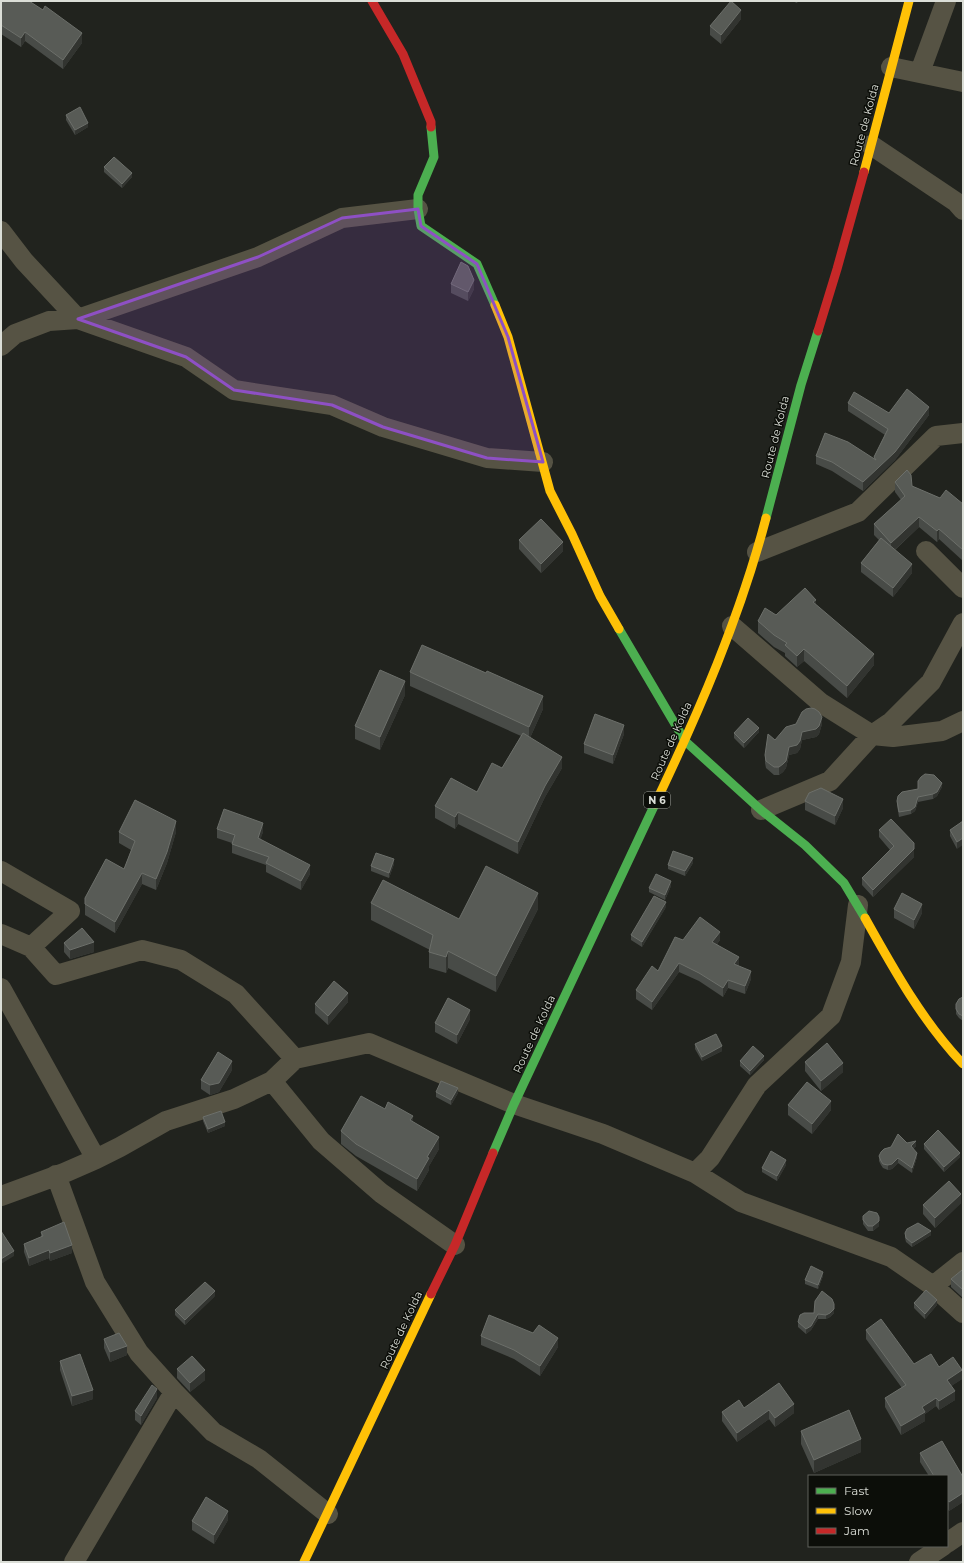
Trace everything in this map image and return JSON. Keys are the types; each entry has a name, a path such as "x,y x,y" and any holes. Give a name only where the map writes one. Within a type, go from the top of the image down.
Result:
{"main road":[{"path":"372,1 403,54 430,122 434,157 418,195 418,209 421,226 477,264 508,337 550,491 572,534 600,596 685,741 762,810 805,845 844,883 858,904 895,972 943,1043 963,1064"},
{"name":"Route de Kolda","path":"304,1562 455,1244 514,1104 685,741 732,626 758,552 801,385 837,269 872,145 909,1"}],"street":[{"path":"920,72 946,1"},
{"path":"891,67 963,82"},
{"path":"872,145 956,202 963,210"},
{"path":"1,346 15,334 49,321 78,320 258,257 342,218 418,209"},
{"path":"1,231 24,261 78,320 186,357 234,390 332,405 383,427 487,458 543,462"},
{"path":"758,552 858,512 936,436 963,433"},
{"path":"926,551 963,588"},
{"path":"762,810 830,781 872,735 891,722 931,682 963,623"},
{"path":"732,626 821,703 872,735 893,737 942,731 963,721"},
{"path":"1,871 70,911 31,947"},
{"path":"695,1173 710,1158 757,1085 831,1016 851,962 858,904"},
{"path":"1,934 31,947 56,975 142,950 182,960 236,994 295,1059"},
{"path":"1,988 96,1159"},
{"path":"1,1196 96,1159 166,1121 234,1099 272,1081 295,1059 369,1043 514,1104 603,1134 695,1173 741,1202 890,1257 933,1286 963,1313"},
{"path":"272,1081 321,1141 381,1193 455,1244"},
{"path":"56,1175 95,1282 139,1353 213,1432 259,1459 328,1514"},
{"path":"933,1286 963,1262"},
{"path":"74,1562 174,1392"},
{"path":"948,1542 963,1532"},
{"path":"919,1562 942,1547"}],"highlighted area":[{"path":"418,209 421,226 477,264 508,337 543,462 487,458 383,427 332,405 234,390 186,357 78,319 258,257 342,218"}],"building":[{"path":"2,1 29,1 43,10 45,6 82,33 63,60 25,32 21,38 1,25"},
{"path":"731,1 741,10 721,35 710,26"},
{"path":"80,107 88,123 75,130 66,115"},
{"path":"114,157 132,173 122,184 104,167"},
{"path":"461,262 468,266 474,280 468,292 451,284"},
{"path":"907,389 929,407 895,452 863,482 832,462 816,456 825,433 848,442 876,460 874,457 888,429 848,403 854,392 889,413"},
{"path":"907,470 911,475 912,486 940,498 946,490 963,504 963,550 939,529 937,531 919,517 891,543 874,524 905,496 895,482"},
{"path":"541,519 563,542 541,564 519,540"},
{"path":"881,538 912,564 893,588 861,563"},
{"path":"805,588 816,600 813,602 874,654 847,686 804,649 797,656 785,645 787,643 774,635 758,621 765,608 776,615"},
{"path":"422,645 486,673 487,671 543,696 529,727 410,672"},
{"path":"380,670 405,681 380,737 355,726"},
{"path":"811,708 819,712 822,717 819,726 816,729 802,732 800,741 797,745 789,747 786,761 779,767 774,767 766,761 765,755 768,734 775,740 786,727 796,724 802,712"},
{"path":"595,714 624,725 613,755 584,744"},
{"path":"748,718 759,728 744,743 734,733"},
{"path":"523,733 562,757 545,786 518,842 458,812 455,817 435,806 451,778 477,792 492,763 502,768"},
{"path":"925,774 934,775 942,783 937,792 918,797 915,807 911,810 899,812 897,801 898,796 902,792 918,789 918,781"},
{"path":"821,788 843,799 835,816 805,801 809,793"},
{"path":"135,800 176,821 167,852 156,879 142,873 115,922 85,904 85,898 106,859 124,869 135,841 119,832"},
{"path":"224,809 263,823 258,838 310,865 301,881 266,863 269,857 232,844 235,835 217,829"},
{"path":"891,819 914,843 914,849 873,890 862,878 894,846 879,830"},
{"path":"963,821 963,838 957,842 950,830"},
{"path":"673,851 693,858 685,871 668,865"},
{"path":"376,853 394,859 389,873 371,866"},
{"path":"486,866 538,893 496,976 448,951 446,957 429,952 433,935 371,903 383,880 459,919"},
{"path":"656,874 671,881 665,895 649,888"},
{"path":"902,893 922,904 914,920 894,909"},
{"path":"654,896 666,902 642,942 631,935"},
{"path":"700,917 720,932 712,942 739,957 734,964 751,971 745,986 728,980 723,988 679,963 652,1002 636,990 652,966 658,971 675,937 683,940"},
{"path":"82,928 94,942 70,950 64,943"},
{"path":"334,981 348,993 328,1016 315,1004"},
{"path":"963,997 963,1016 959,1014 956,1009 956,1004 959,999"},
{"path":"448,998 470,1010 457,1035 435,1023"},
{"path":"716,1034 722,1046 702,1057 695,1044"},
{"path":"827,1043 843,1063 821,1081 805,1062"},
{"path":"753,1046 764,1056 750,1071 740,1061"},
{"path":"218,1052 232,1061 219,1083 210,1085 201,1080"},
{"path":"441,1081 458,1088 451,1100 436,1092"},
{"path":"807,1082 831,1101 812,1124 788,1105"},
{"path":"361,1096 385,1109 388,1102 413,1116 410,1120 439,1137 427,1157 429,1158 417,1179 356,1144 341,1131"},
{"path":"221,1111 225,1122 208,1129 203,1117"},
{"path":"938,1130 960,1153 944,1167 924,1144"},
{"path":"898,1134 907,1143 916,1141 911,1146 917,1153 912,1168 898,1158 892,1164 888,1165 883,1164 881,1161 879,1156 881,1152 884,1149 891,1147"},
{"path":"771,1151 786,1160 777,1176 762,1168"},
{"path":"949,1181 961,1194 935,1218 923,1205"},
{"path":"869,1211 877,1213 879,1217 879,1221 873,1226 868,1226 863,1220 863,1216"},
{"path":"64,1222 72,1245 50,1253 49,1250 29,1258 24,1244 43,1236 41,1232"},
{"path":"918,1223 931,1231 912,1243 906,1238 905,1233 907,1229"},
{"path":"1,1231 14,1251 1,1259"},
{"path":"811,1266 823,1272 818,1285 805,1280"},
{"path":"962,1270 963,1272 963,1290 951,1279"},
{"path":"205,1282 215,1291 185,1320 175,1310"},
{"path":"926,1290 937,1300 925,1314 914,1303"},
{"path":"822,1291 832,1299 834,1309 826,1315 818,1314 811,1326 806,1329 798,1322 800,1315 804,1313 814,1313 815,1301"},
{"path":"489,1315 533,1333 539,1325 558,1338 540,1366 514,1350 481,1336"},
{"path":"881,1319 914,1364 931,1354 939,1367 953,1357 962,1370 947,1380 955,1391 939,1401 936,1398 922,1407 925,1412 901,1426 885,1398 906,1385 866,1330"},
{"path":"119,1333 127,1346 110,1352 104,1339"},
{"path":"80,1354 93,1390 72,1396 60,1361"},
{"path":"192,1356 205,1370 190,1383 177,1369"},
{"path":"779,1383 794,1404 775,1418 769,1410 737,1433 722,1412 739,1400 744,1408"},
{"path":"152,1385 157,1389 141,1416 135,1411"},
{"path":"849,1410 861,1439 814,1460 801,1431"},
{"path":"942,1441 963,1477 963,1493 949,1502 948,1475 933,1475 920,1453"},
{"path":"206,1497 228,1511 214,1535 192,1521"}],"traffic: fast":[{"path":"431,127 434,157 418,195 418,209 421,226 477,264 495,305"},
{"path":"766,518 801,385 818,331"},
{"path":"619,629 685,741 761,810 805,845 844,883 865,918"},
{"path":"493,1153 514,1104 655,804"}],"traffic: slow":[{"path":"864,172 909,1"},
{"path":"495,305 508,337 550,491 572,534 600,596 619,629"},
{"path":"655,804 703,699 731,628 756,555 766,518"},
{"path":"865,918 898,976 922,1013 948,1048 963,1064"},
{"path":"304,1562 431,1294"}],"traffic: jam":[{"path":"372,1 403,54 431,122 431,127"},
{"path":"818,331 864,172"},
{"path":"431,1294 455,1245 493,1153"}]}
